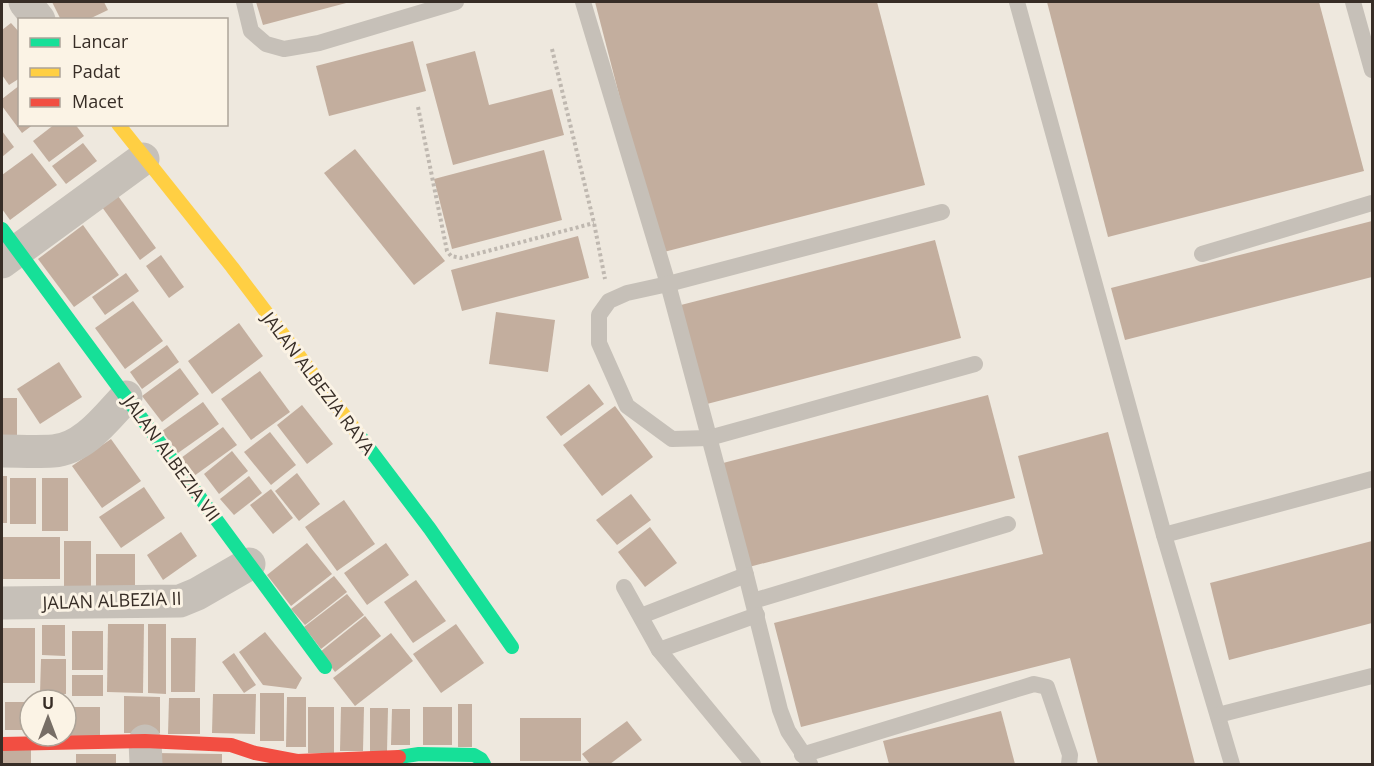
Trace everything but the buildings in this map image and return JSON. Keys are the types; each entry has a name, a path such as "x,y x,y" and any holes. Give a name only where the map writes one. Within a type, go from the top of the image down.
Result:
{"street":[{"path":"26,2 38,18"},
{"name":"JALAN ALBEZIA RAYA","path":"119,126 143,159 232,267 430,529 512,647"},
{"path":"7,247 143,159"},
{"name":"JALAN ALBEZIA VII","path":"7,247 126,397 325,668"},
{"path":"2,451 55,451 74,444 92,433 126,397"},
{"name":"JALAN ALBEZIA II","path":"2,603 180,601 197,594 249,564"},
{"path":"2,744 146,753 231,745 255,753 297,761 389,761 418,754 474,755 481,759 484,765"}],"lane":[{"path":"244,2 251,31 266,44 284,49 319,43 456,2"},
{"path":"583,2 668,284 780,710 788,731 806,760 1034,684 1047,687 1071,755 1069,765"},
{"path":"1017,2 1164,535 1232,765"},
{"path":"1353,2 1372,70"},
{"path":"1202,254 1372,203"},
{"path":"942,212 627,293 609,301 599,315 599,343 627,406 672,439 709,438 975,364"},
{"path":"1164,535 1372,479"},
{"path":"659,650 755,608 1008,524"},
{"path":"641,616 746,575"},
{"path":"624,587 659,650 753,765"},
{"path":"1218,715 1372,676"}],"path":[{"path":"552,49 594,224 609,301"},
{"path":"418,107 447,251 451,256 461,258 594,224"}],"traffic: fast":[{"path":"2,229 325,667"},
{"path":"359,435 430,529 512,647"},
{"path":"399,757 419,754 474,755 484,764"}],"traffic: slow":[{"path":"120,126 232,267 359,435"}],"traffic: jam":[{"path":"2,744 145,741 231,745 255,753 297,761 399,757"}]}
